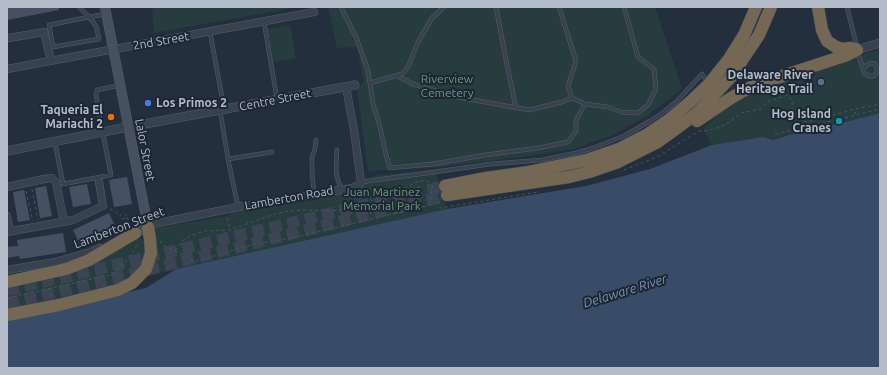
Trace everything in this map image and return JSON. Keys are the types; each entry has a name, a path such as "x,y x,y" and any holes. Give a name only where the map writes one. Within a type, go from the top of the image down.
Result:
{"highway":[{"path":"440,194 549,168 581,162 606,154 648,134 670,119 709,84 729,59 744,35 756,7"},
{"path":"656,143 697,113 731,77 759,36 771,7"},
{"path":"818,7 822,30 827,41 836,48 850,48 857,50"},
{"path":"440,194 570,177 618,162 656,143 681,134 703,117 743,91 765,82 847,55 857,50"},
{"path":"7,282 72,267 94,257 139,231 150,239 151,253 146,269 132,284 118,290 59,305 7,315"}],"main road":[{"name":"Lalor Street","path":"106,11 128,127 139,231"}],"street":[{"name":"2nd Street","path":"7,69 314,12"},
{"path":"9,38 44,32 51,61"},
{"path":"857,50 880,43"},
{"name":"Centre Street","path":"7,151 355,85"},
{"path":"346,87 362,182"},
{"path":"7,187 52,178 56,182 64,222"},
{"path":"7,216 8,232 73,220 103,206 99,182"},
{"name":"Lamberton Road","path":"238,206 352,188 362,182"},
{"name":"Lamberton Street","path":"7,270 55,262 90,252 158,223 238,206"}],"lane":[{"path":"78,7 89,17 96,26 99,39 53,47 49,25 89,17 106,11"},
{"path":"341,7 356,37 368,70 373,104 390,168 433,164 568,142 576,131 576,120 585,104"},
{"path":"370,83 402,74 408,67 418,42 432,18 444,7"},
{"path":"496,7 516,108"},
{"path":"559,7 576,61 568,86 572,98"},
{"path":"397,76 413,84 456,97 529,110 572,98 585,104 608,107 621,112 638,113 648,105 656,89 654,69 638,57 624,7"},
{"path":"847,7 857,50 864,70"},
{"path":"84,12 87,8"},
{"path":"264,22 277,100"},
{"path":"210,31 228,159 238,206"},
{"path":"362,182 491,164 542,160 576,153 624,136 650,121 677,101 702,74 709,84"},
{"path":"54,141 63,184 111,175 96,94 97,90 120,85"},
{"path":"314,194 312,157 315,150 316,140"},
{"path":"337,150 336,168 341,189"},
{"path":"228,159 272,152"}],"path":[{"path":"619,172 657,158 699,131 706,131 720,127 730,122 741,113 761,109 767,102 788,96 792,101 793,112 802,121 807,122 880,104"},
{"path":"855,115 857,109"},
{"path":"775,134 880,109"},
{"path":"372,203 393,197 412,184 422,181 429,182 440,194 440,208 538,192"},
{"path":"362,182 371,183 375,189 375,194 359,201 358,207 362,213 369,212 372,208 372,203 368,198"},
{"path":"32,187 38,220"},
{"path":"26,188 33,221"},
{"path":"353,192 355,198 359,201"},
{"path":"158,238 163,245 175,250 194,262 251,245 296,237 426,205 440,194"},
{"path":"426,205 432,197 440,194"},
{"path":"175,250 182,241 204,231 230,230 266,216 289,211 332,211 358,207"},
{"path":"7,298 114,274 134,251 139,231 126,218 125,214 120,214 107,208"},
{"path":"369,212 374,218"},
{"path":"120,214 121,219 123,220 126,218"},
{"path":"227,218 230,230"}],"green space":[{"path":"152,7 299,7 154,33"},
{"name":"Riverview Cemetery","path":"328,7 655,7 682,89 647,116 613,135 573,149 441,167 368,171 357,89 364,82 357,47 337,48"},
{"path":"290,25 296,58 274,62 267,29"},
{"path":"880,49 880,113 772,139 763,137 712,145 703,128 722,111 760,90"},
{"name":"Juan Martinez Memorial Park","path":"435,170 447,209 146,277 156,228 227,216 238,207 341,189 377,175"},
{"path":"135,239 141,239 146,243 147,248 142,267 125,285 7,310 7,284"}],"water":[{"name":"Delaware River","path":"880,113 880,368 7,368 7,319 146,288 176,269 447,209 586,186 650,169 712,145 763,137 773,140"}],"building":[{"path":"7,7 59,7 59,10 7,20"},
{"path":"127,177 132,204 114,207 109,180"},
{"path":"87,184 91,204 73,207 69,187"},
{"path":"46,186 52,216 40,218 35,188"},
{"path":"24,190 30,220 18,222 13,192"},
{"path":"109,213 117,230 81,247 73,230"},
{"path":"63,233 66,252 20,259 19,256 7,258 7,247 18,246 17,240"}],"tunnel":[{"path":"7,290 445,186"},
{"path":"7,303 66,290 447,195"}],"place":[{"name":"Delaware River Heritage Trail","path":"821,82"},
{"name":"Los Primos 2","path":"148,103"},
{"name":"Taqueria El Mariachi 2","path":"111,117"},
{"name":"Hog Island Cranes","path":"839,121"}]}
